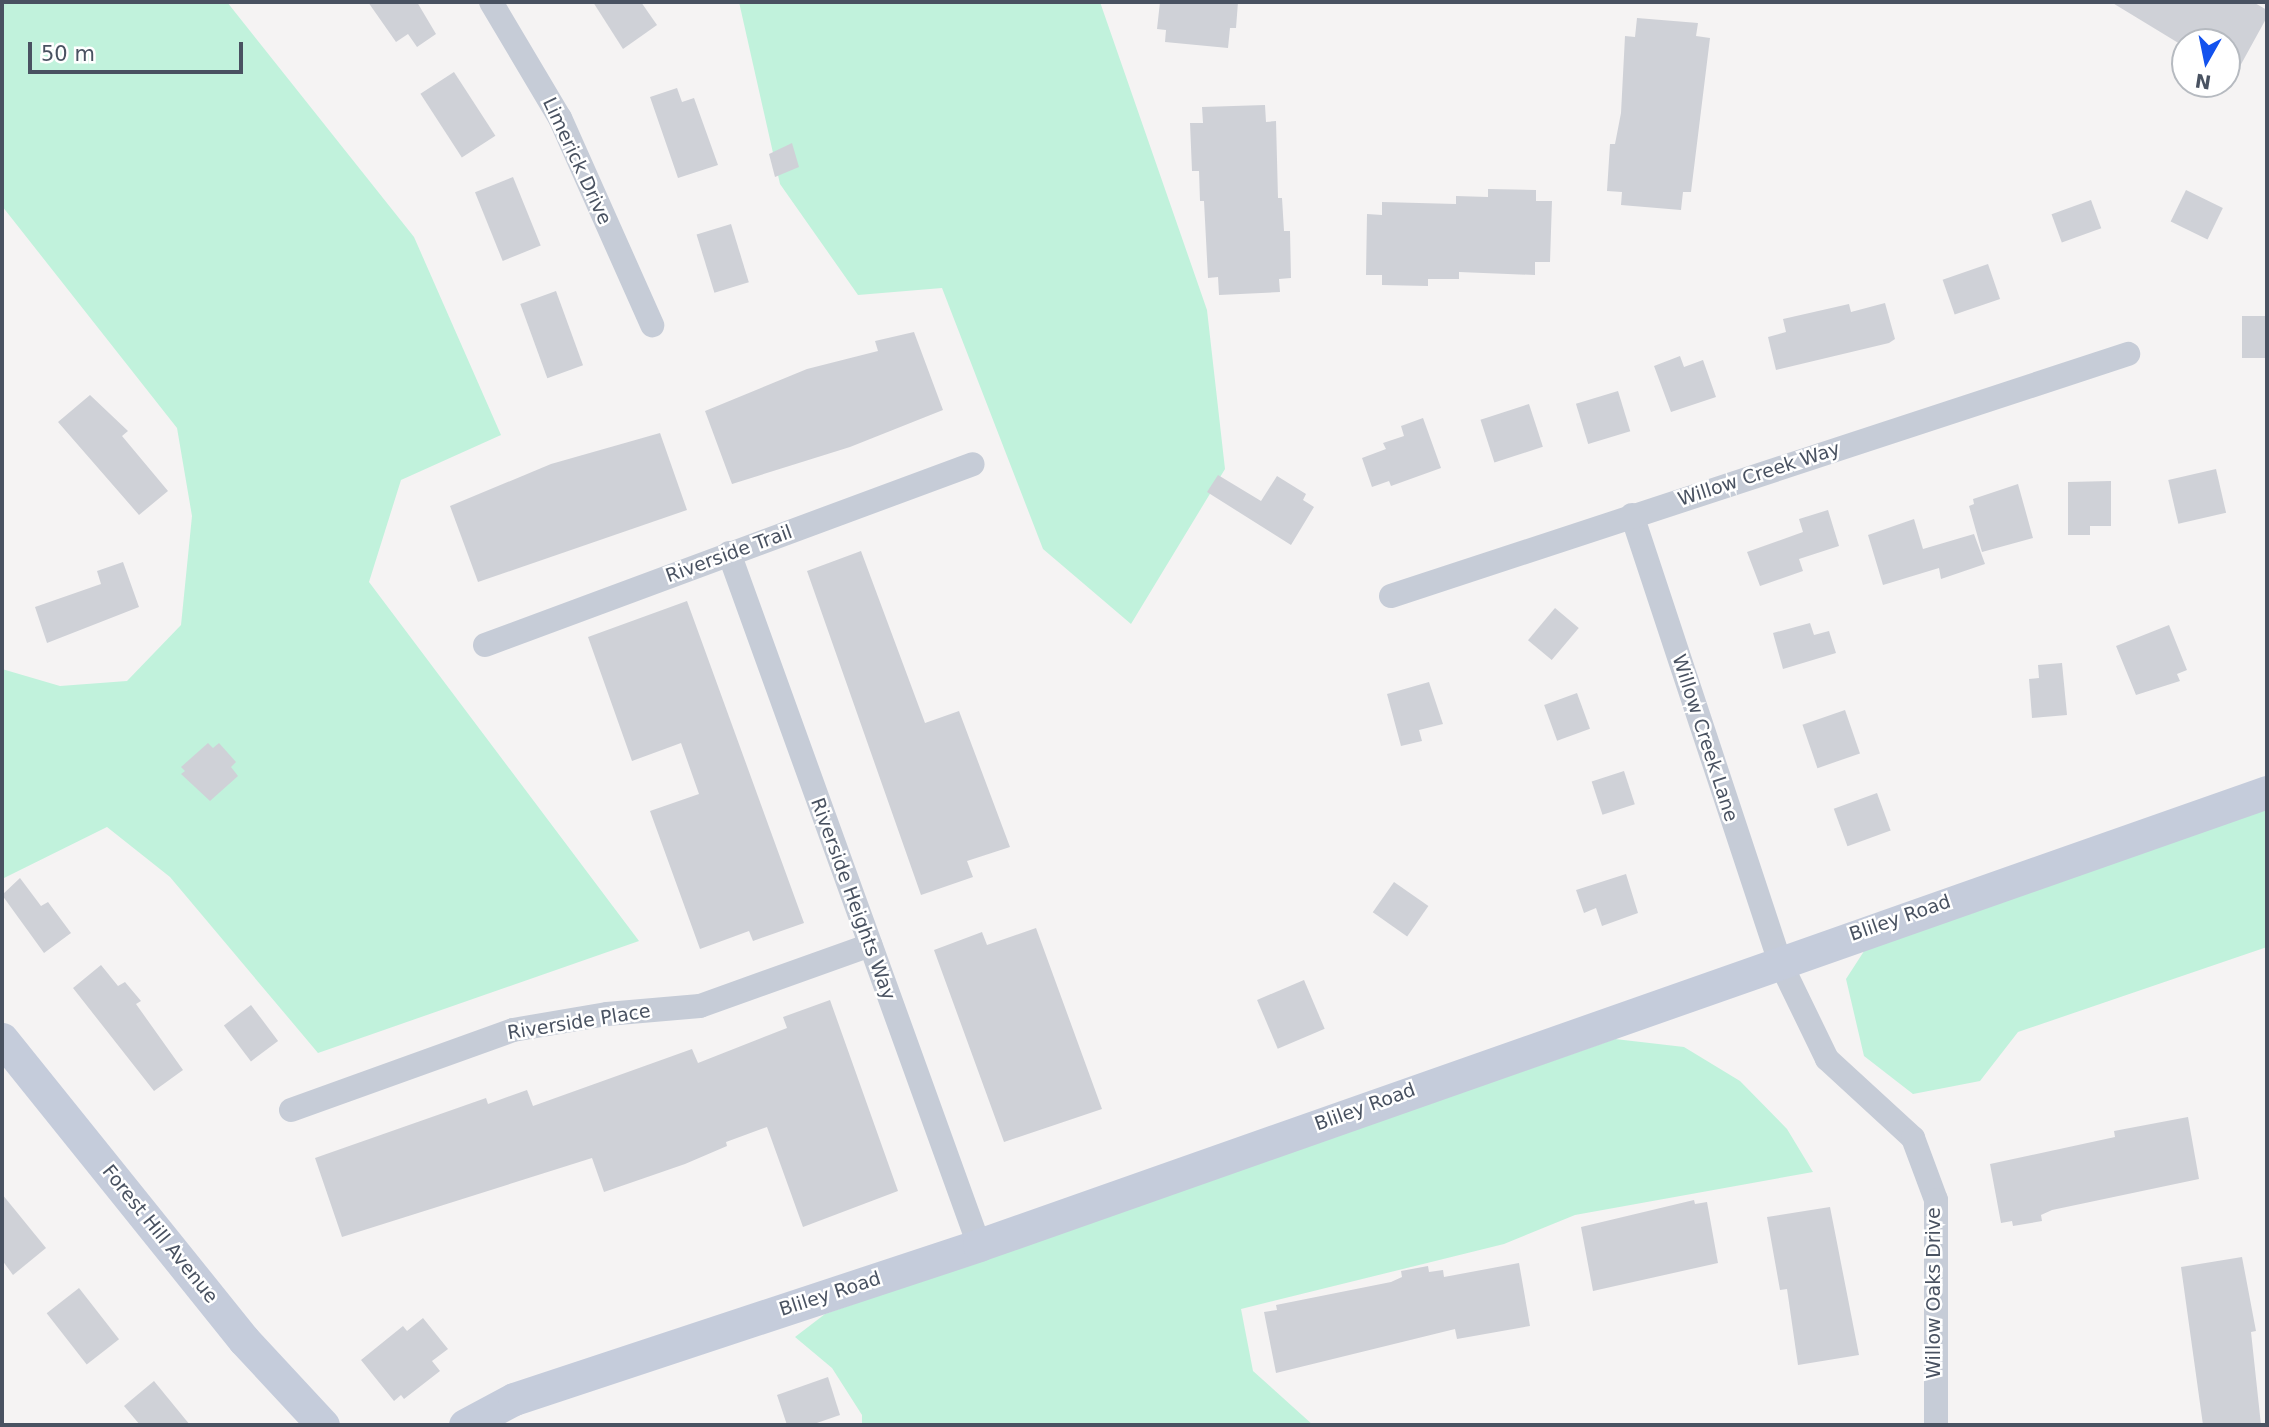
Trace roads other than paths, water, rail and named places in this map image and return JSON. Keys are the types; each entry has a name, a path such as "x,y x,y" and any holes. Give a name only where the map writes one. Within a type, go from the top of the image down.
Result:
{"street":[{"name":"Limerick Drive","path":"491,2 560,118 652,326"},
{"name":"Willow Creek Way","path":"1391,596 2128,354"},
{"name":"Riverside Trail","path":"485,645 973,464"},
{"name":"Willow Creek Lane","path":"1632,515 1779,960"},
{"name":"Riverside Heights Way","path":"729,553 979,1245"},
{"name":"Bliley Road","path":"465,1425 514,1399 979,1245 1779,960 2267,792"},
{"name":"Riverside Place","path":"291,1110 513,1030 607,1014 700,1006 870,945"},
{"name":"Willow Oaks Drive","path":"1779,960 1827,1059 1913,1138 1936,1200 1936,1425"},
{"name":"Forest Hill Avenue","path":"2,1039 244,1340 323,1425"}]}
